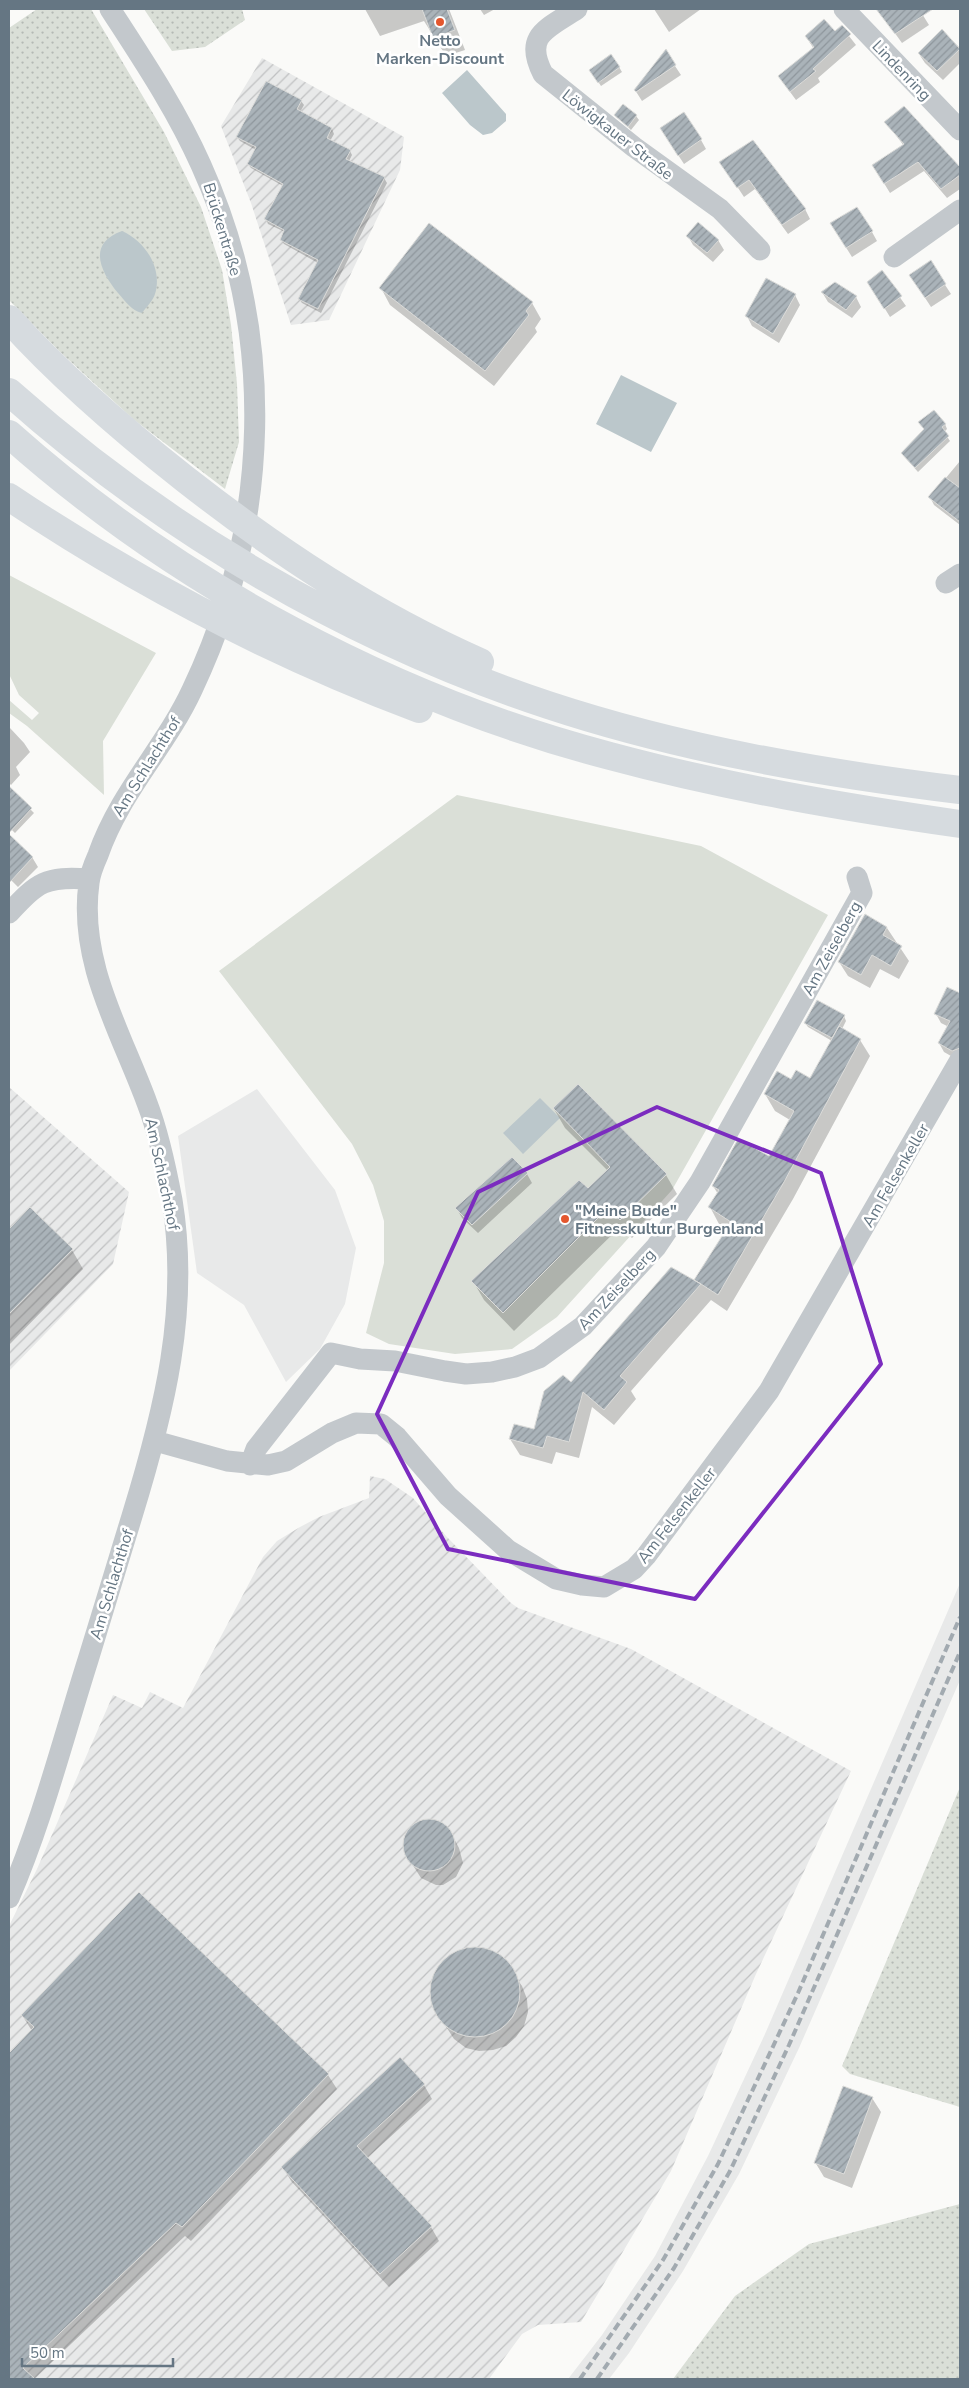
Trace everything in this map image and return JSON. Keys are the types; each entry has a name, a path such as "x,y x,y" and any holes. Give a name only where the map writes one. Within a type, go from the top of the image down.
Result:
{"highway":[{"path":"9,319 78,389 130,434 274,547 360,601 408,628 515,677 549,706"},
{"path":"9,392 88,459 146,502 265,578 334,616 430,661 549,706 612,725 723,752 890,781 960,790"},
{"path":"9,434 105,512 168,555 242,601 315,642 358,664 422,692 503,723 608,756 746,788 960,824"},
{"path":"9,497 59,531 200,612 312,666 454,722 503,723"}],"street":[{"name":"Brückentraße","path":"110,9 162,87 185,129 204,170 220,212 244,302 251,352 256,430 253,474"},
{"name":"Löwigkauer Straße","path":"577,9 541,33 535,45 535,58 543,74 634,147 720,209 760,250"},
{"name":"Lindenring","path":"844,9 960,130"},
{"path":"894,257 960,210"},
{"name":"Am Schlachthof","path":"9,1898 43,1805 155,1441 171,1366 175,1336 179,1276 176,1229 165,1167 150,1109 107,1004 89,946 87,920 89,879 103,839 127,792 190,696 211,649 242,547 253,474"},
{"path":"9,913 30,891 45,881 65,877 89,879"},
{"name":"Am Zeiselberg","path":"250,1465 256,1449 331,1353 360,1359 395,1361 445,1372 466,1374 492,1372 515,1367 539,1358 583,1326 656,1247 700,1182 862,893 857,877"},
{"name":"Am Felsenkeller","path":"155,1441 227,1461 250,1465 268,1465 286,1461 332,1433 356,1423 381,1424 397,1438 448,1496 508,1550 556,1579 582,1585 604,1587 634,1569 646,1556 770,1391 960,1060"}],"highlighted area":[{"path":"657,1107 821,1173 881,1364 695,1599 448,1549 377,1414 478,1192"}],"shaded area":[{"path":"37,9 91,9 164,132 201,207 222,270 231,325 237,384 239,442 225,489 133,419 59,351 9,300 9,28"},
{"path":"144,9 242,9 245,20 205,47 172,51"},
{"path":"262,58 404,137 400,170 329,320 291,325 251,203 221,126"},
{"path":"467,70 506,114 506,121 492,133 483,135 470,125 442,93"},
{"path":"122,231 145,248 154,265 157,284 155,294 142,313 132,308 118,293 102,268 100,251 104,243"},
{"path":"621,375 677,403 651,452 596,424"},
{"path":"9,575 156,653 103,741 104,795 27,726 9,713 9,700 32,720 39,713 19,695 9,674"},
{"path":"457,795 701,846 828,915 672,1190 557,1317 512,1349 455,1354 389,1344 366,1333 384,1263 384,1221 373,1185 352,1144 219,971"},
{"path":"9,1087 129,1192 113,1264 9,1371"},
{"path":"257,1089 335,1190 356,1248 345,1304 320,1349 286,1382 244,1305 197,1273 178,1136"},
{"path":"540,1098 560,1118 523,1154 503,1133"},
{"path":"370,1476 385,1479 413,1498 447,1537 518,1608 631,1649 851,1771 756,1974 671,2171 581,2322 538,2325 522,2334 489,2379 9,2379 9,1926 37,1869 113,1695 142,1708 150,1692 183,1708 263,1557 277,1541 300,1527 319,1517 369,1498"},
{"path":"960,1583 960,1680 799,2048 739,2174 683,2271 629,2353 609,2379 568,2379 602,2335 655,2256 708,2156 765,2034"},
{"path":"960,1787 960,2107 850,2074 842,2066"},
{"path":"960,2204 960,2379 673,2379 735,2296 809,2244"}],"building":[{"name":"Netto Marken-Discount","path":"422,9 447,9 455,30 433,38"},
{"path":"876,9 933,9 895,34"},
{"path":"824,19 835,31 842,25 851,34 813,69 816,71 790,92 778,76 814,47 805,36"},
{"path":"942,29 960,49 937,71 918,53"},
{"path":"666,49 676,65 636,92 634,90"},
{"path":"611,54 620,67 598,83 589,70"},
{"path":"266,81 302,100 297,109 332,128 327,138 351,150 346,159 385,177 318,309 298,299 318,260 280,240 284,230 264,219 283,184 247,164 256,147 236,137"},
{"path":"623,104 637,115 628,127 614,115"},
{"path":"904,106 960,167 960,175 941,189 918,162 884,184 872,165 904,144 884,122"},
{"path":"684,112 702,139 678,156 660,128"},
{"path":"753,140 806,209 782,225 749,180 737,188 719,162"},
{"path":"857,207 873,231 846,248 830,223"},
{"path":"698,222 719,240 707,253 686,236"},
{"path":"429,223 533,302 526,311 529,315 485,371 379,288"},
{"path":"931,260 946,284 925,298 909,275"},
{"path":"882,270 902,296 884,309 867,282"},
{"path":"766,278 796,294 773,334 745,316"},
{"path":"835,282 857,296 846,310 821,292"},
{"path":"934,410 946,424 942,427 949,436 915,468 901,453 924,429 918,422"},
{"path":"945,477 960,488 960,522 928,497"},
{"path":"9,786 32,808 9,833"},
{"path":"9,834 33,857 9,883"},
{"path":"865,914 887,927 883,935 902,946 891,966 872,955 861,975 838,962"},
{"path":"947,987 960,993 960,1048 952,1051 938,1043 950,1021 934,1014"},
{"path":"817,1000 845,1015 832,1038 804,1023"},
{"path":"839,1026 861,1039 784,1182 718,1295 694,1280 731,1222 708,1207 719,1190 712,1186 738,1139 769,1156 794,1111 764,1094 777,1071 791,1079 796,1070 810,1078"},
{"path":"578,1084 667,1174 620,1220 608,1208 503,1313 471,1281 579,1180 588,1188 610,1167 553,1108"},
{"path":"512,1157 528,1173 472,1225 455,1208"},
{"path":"30,1207 73,1249 9,1314 9,1229"},
{"path":"671,1267 701,1284 620,1376 627,1382 604,1410 583,1392 569,1442 547,1436 543,1448 509,1439 514,1424 534,1429 544,1391 563,1375 571,1382"},
{"path":"429,1819 439,1821 447,1827 453,1835 455,1845 453,1855 447,1863 439,1869 429,1871 419,1869 411,1863 405,1855 403,1845 405,1835 411,1827 419,1821"},
{"path":"139,1892 329,2074 182,2227 176,2223 23,2368 35,2379 9,2379 9,2053 34,2027 21,2015"},
{"path":"475,1947 484,1948 500,1955 512,1967 519,1983 519,2001 512,2017 500,2029 484,2036 475,2037 466,2036 450,2029 438,2017 431,2001 430,1992 431,1983 438,1967 450,1955 466,1948"},
{"path":"400,2057 425,2084 357,2146 432,2226 380,2274 281,2167"},
{"path":"843,2086 873,2097 844,2174 814,2163"}],"railway":[{"path":"580,2379 663,2260 718,2164 798,1993 960,1617"},
{"path":"597,2379 674,2268 730,2171 789,2045 960,1652"}],"place":[{"name":"Netto Marken-Discount","path":"440,22"},
{"name":"\"Meine Bude\" Fitnesskultur Burgenland","path":"565,1219"}]}
